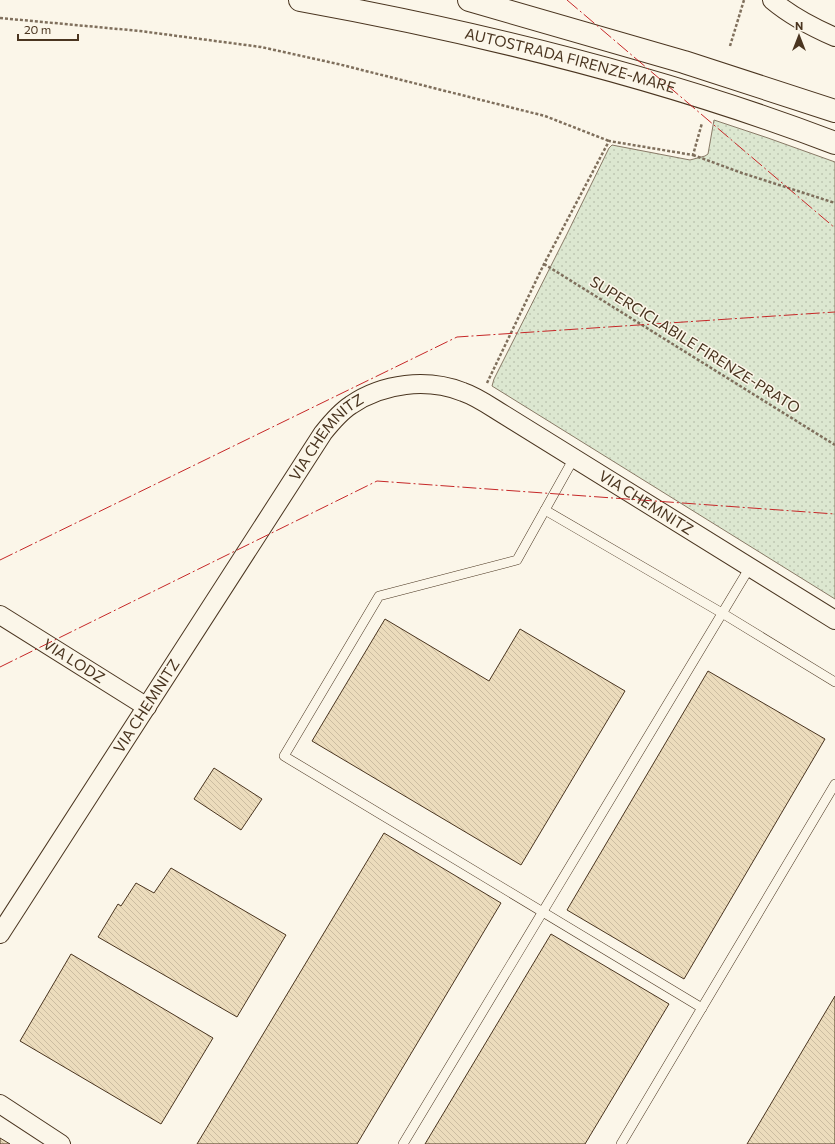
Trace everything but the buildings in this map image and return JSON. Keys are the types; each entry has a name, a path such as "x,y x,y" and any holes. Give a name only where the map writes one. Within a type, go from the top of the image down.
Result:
{"highway":[{"name":"AUTOSTRADA FIRENZE-MARE","path":"300,0 380,15 535,50 692,93 778,121 835,143"},
{"name":"AUTOSTRADA FIRENZE-MARE","path":"469,0 684,62 835,111"}],"street":[{"path":"772,0 809,25 835,37"},
{"name":"VIA CHEMNITZ","path":"0,934 323,433 333,420 350,405 366,396 386,389 408,384 427,384 464,392 574,458 835,620"},
{"name":"VIA LODZ","path":"0,615 147,707"},
{"path":"0,1104 61,1144"}],"lane":[{"path":"574,458 517,560 379,596 284,756 702,1008"},
{"path":"545,510 722,613 835,682"},
{"path":"403,1144 750,567"},
{"path":"621,1144 835,784"}],"path":[{"path":"730,46 744,0"},
{"path":"0,18 140,31 261,47 338,64 545,116 609,140 693,155 742,173 835,203"},
{"path":"693,155 702,123"},
{"path":"479,400 544,264 609,140"},
{"name":"SUPERCICLABILE FIRENZE-PRATO","path":"544,264 835,445"}],"green space":[{"path":"714,120 835,162 835,599 492,386 494,379 609,148 612,145 690,160 705,156 708,154"}],"power":[{"path":"567,0 835,228"},
{"path":"0,560 457,337 835,312"},
{"path":"0,667 377,481 835,514"}]}
